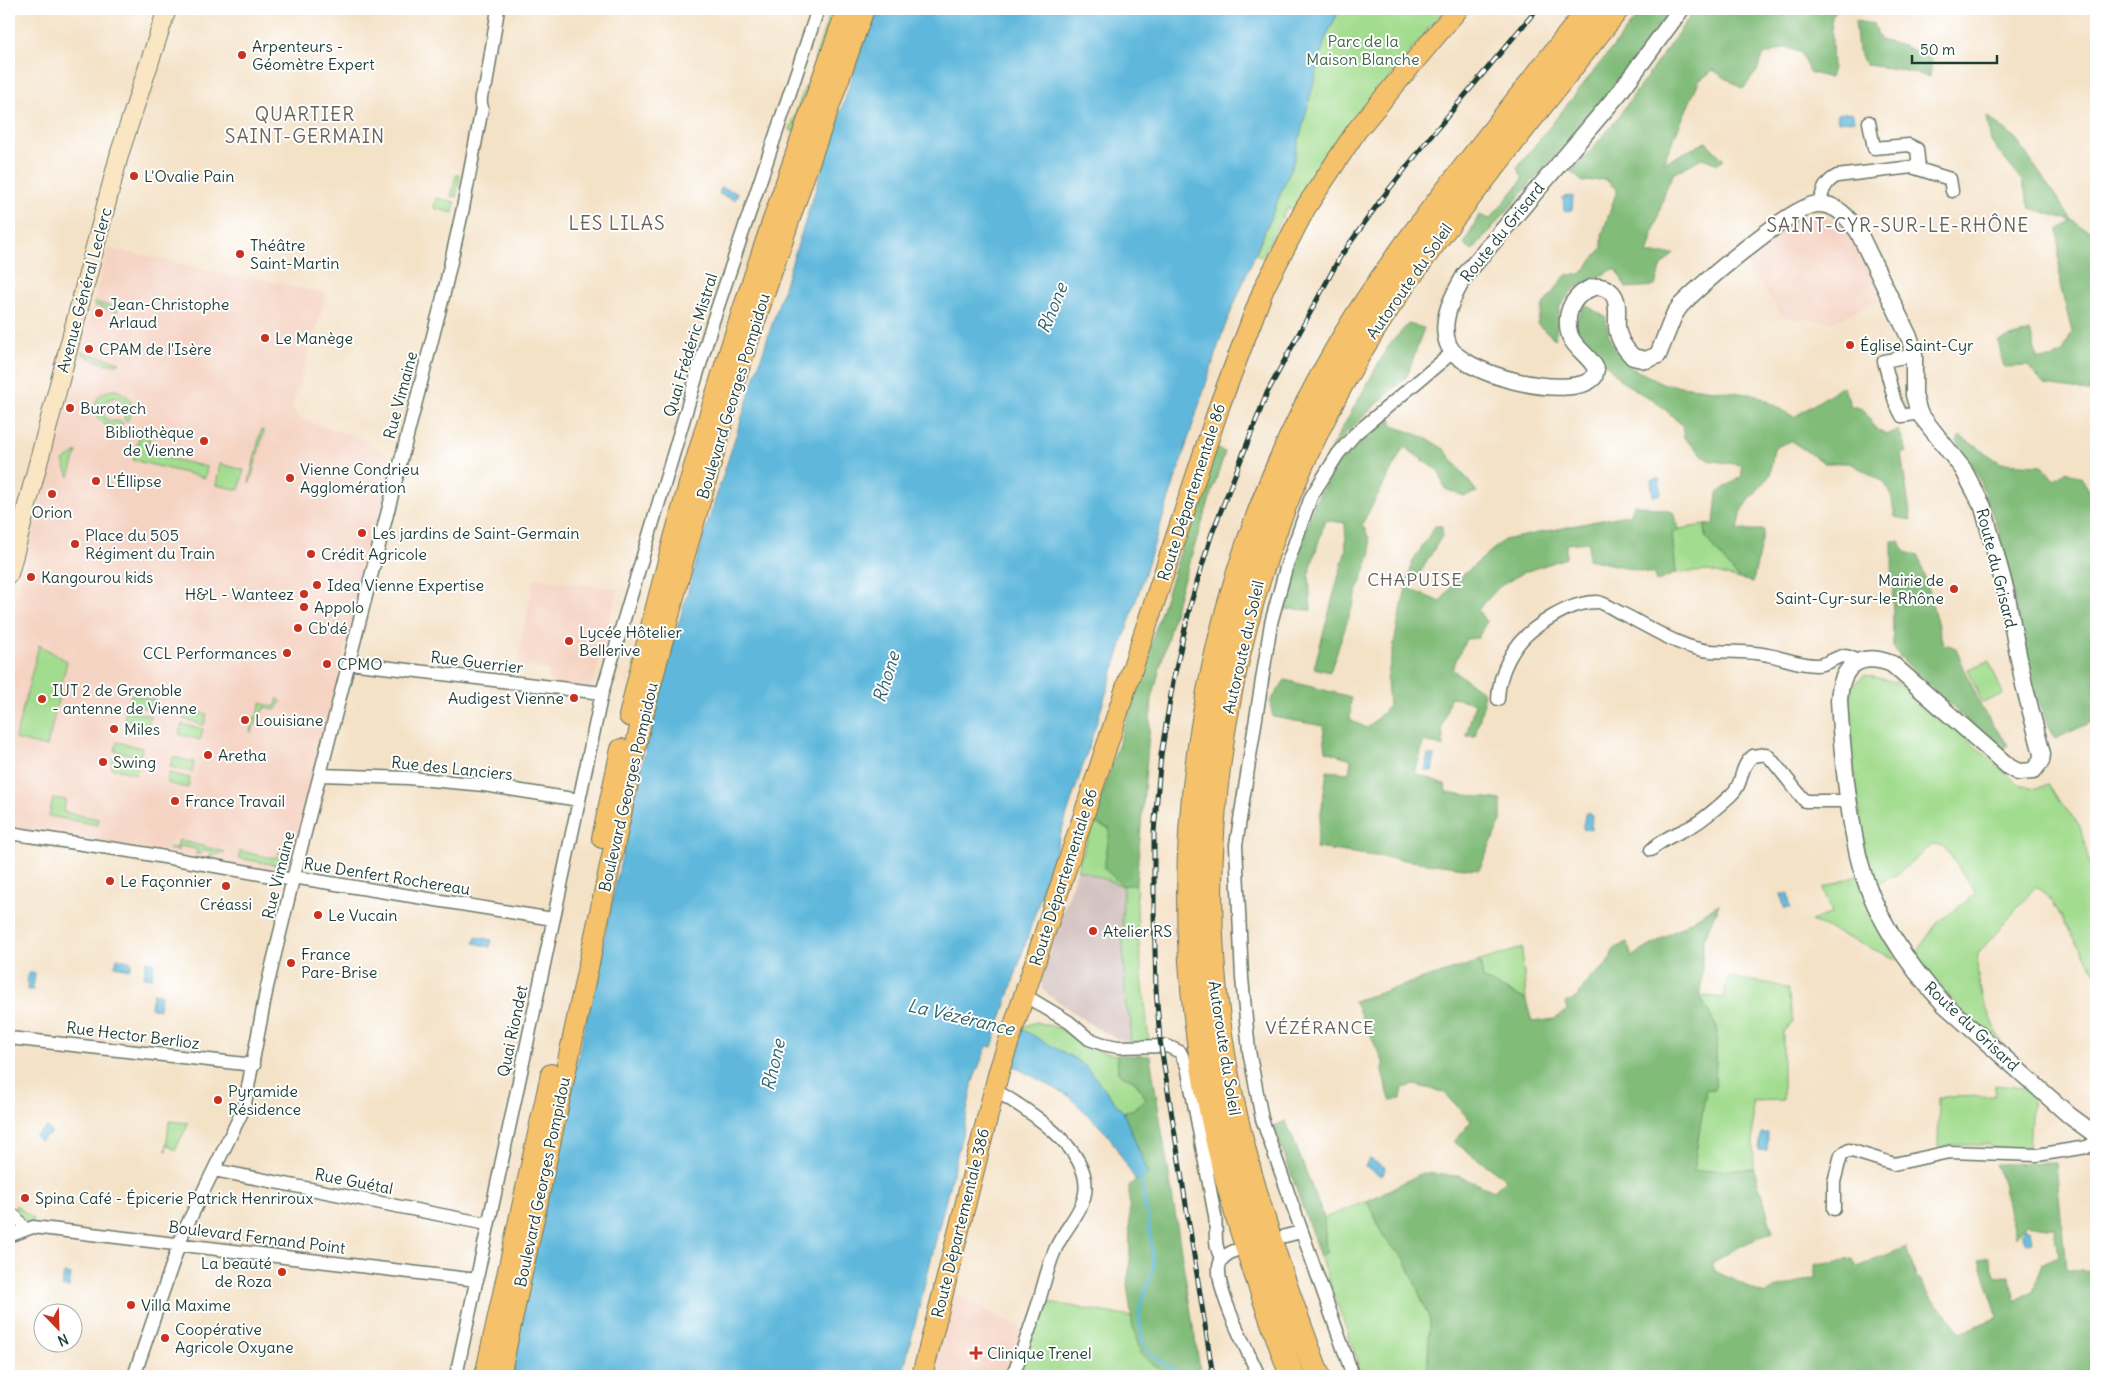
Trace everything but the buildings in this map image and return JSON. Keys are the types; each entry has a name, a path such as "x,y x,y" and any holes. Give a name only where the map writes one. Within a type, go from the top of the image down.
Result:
{"highway":[{"name":"Autoroute du Soleil","path":"1292,1376 1242,1231 1224,1170 1202,1060 1193,992 1190,935 1190,838 1198,755 1209,686 1223,623 1259,512 1281,456 1339,346 1379,282 1409,241 1590,9"},
{"name":"Autoroute du Soleil","path":"1318,1376 1262,1218 1246,1162 1224,1058 1215,990 1211,932 1212,838 1220,759 1231,686 1256,589 1278,522 1332,402 1361,351 1427,252 1617,9"}],"main road":[{"name":"Avenue Général Leclerc","path":"9,574 120,152 167,9"},
{"name":"Boulevard Georges Pompidou","path":"485,1376 612,792 659,593 699,452 747,296 846,9"},
{"name":"Boulevard Georges Pompidou","path":"500,1376 640,731 684,558 733,386 805,174 864,9"},
{"name":"Route Départementale 86","path":"1014,1022 1220,404 1264,288 1306,206 1357,130 1458,9"},
{"name":"Route Départementale 386","path":"922,1376 996,1080 1014,1022"}],"street":[{"name":"Rue Vimaine","path":"134,1376 179,1244 244,1108 254,1065 266,987 443,297 461,218 482,108 481,96 486,85 498,9"},
{"name":"Quai Frédéric Mistral","path":"602,693 713,322 818,9"},
{"name":"Route du Grisard","path":"1453,352 1448,344 1445,333 1446,322 1455,292 1465,275 1619,93 1681,9"},
{"path":"1869,122 1874,148 1909,145 1918,149 1919,168"},
{"path":"1353,1376 1262,1119 1249,1051 1242,978 1236,846 1270,623 1286,568 1311,497 1338,454 1355,434 1393,400 1453,352 1461,360 1481,370 1514,381 1546,386 1570,386 1586,383 1594,377 1596,369 1591,361 1575,346 1570,335 1568,322 1570,309 1577,298 1587,289 1596,286 1604,288 1614,296 1617,328 1627,351 1633,358 1640,360 1652,358 1658,355 1674,316 1689,297 1789,216 1802,208 1820,204 1825,185 1830,179 1837,176 1912,167 1950,179 1952,191"},
{"name":"Route du Grisard","path":"1820,204 1831,206 1840,211 1858,231 1910,339 1914,355 1914,395 1919,414 1963,469 1983,507 2006,592 2024,685 2040,740 2042,754 2041,761 2033,771 2027,773 2018,772 2009,767 1892,664 1872,659 1857,662 1843,677 1839,686 1838,700 1858,856 1871,892 1900,949 1915,972 1944,1005 2070,1116 2096,1135"},
{"path":"1914,355 1884,361 1895,402 1902,416 1919,414"},
{"path":"1498,699 1498,688 1508,659 1525,635 1553,615 1578,604 1599,602 1683,644 1702,650 1766,654 1815,665 1829,662 1842,655 1850,656 1857,662"},
{"name":"Rue Guerrier","path":"349,663 602,693"},
{"name":"Quai Riondet","path":"456,1376 602,693"},
{"path":"1652,850 1661,840 1705,818 1732,794 1739,787 1743,766 1753,756 1766,754 1805,801 1850,801"},
{"name":"Rue des Lanciers","path":"320,775 408,778 474,784 579,800"},
{"name":"Rue Denfert Rochereau","path":"9,833 136,852 230,870 293,878 553,919"},
{"path":"1024,995 1069,1022 1089,1039 1103,1044 1118,1046 1167,1046 1180,1052 1187,1066 1215,1216 1217,1227 1216,1250 1222,1259"},
{"name":"Rue Hector Berlioz","path":"9,1038 254,1065"},
{"path":"996,1080 1014,1101 1047,1125 1064,1142 1082,1165 1087,1185 1084,1200 1055,1249 1013,1376"},
{"path":"1834,1209 1834,1182 1841,1155 1849,1150 1894,1164 1949,1152 2037,1155 2087,1146 2096,1142"},
{"name":"Rue Guétal","path":"214,1170 487,1224"},
{"path":"9,1211 29,1228 9,1236"},
{"name":"Boulevard Fernand Point","path":"29,1228 477,1280"},
{"path":"1285,1236 1301,1232"},
{"path":"1234,1251 1222,1259 1219,1266 1220,1278 1226,1299 1259,1376"}],"shaded area":[{"path":"1818,213 1842,223 1856,243 1882,298 1834,322 1783,317 1744,261 1798,217"},
{"path":"108,248 248,280 250,277 327,294 293,403 293,409 299,418 303,420 363,439 388,455 393,469 339,672 290,870 285,873 9,827 9,625"},
{"path":"534,578 618,589 592,688 550,683 548,670 519,665 520,649"},
{"path":"1077,869 1123,886 1122,925 1126,1005 1131,1021 1130,1042 1116,1038 1096,1028 1050,996 1043,990 1040,981"},
{"name":"Clinique Trenel","path":"951,1293 1025,1330 1010,1376 929,1376"}],"green space":[{"path":"831,9 836,9 818,62 814,60"},
{"name":"Parc de la Maison Blanche","path":"1340,9 1444,9 1342,138 1294,209 1287,208 1262,257 1256,254 1293,163 1325,39"},
{"path":"1643,9 1671,9 1616,85 1472,251 1464,244 1479,215 1490,219 1523,179 1517,168"},
{"path":"1709,9 1839,9 1831,15 1833,68 1830,78 1809,72 1801,53 1787,47 1764,55 1757,71 1743,89 1713,70 1699,81 1663,163 1706,142 1724,160 1718,164 1702,158 1674,173 1667,186 1647,254 1674,254 1661,266 1655,286 1626,288 1617,270 1612,270 1575,288 1560,306 1555,339 1537,324 1543,305 1566,275 1581,274 1602,248 1602,235 1617,190 1605,179 1583,182 1571,172 1611,127 1693,12"},
{"path":"1855,21 1874,24 1880,40 1904,46 1932,60 1930,77 1898,69 1866,65 1858,50"},
{"path":"805,87 809,88 794,132 790,130"},
{"path":"1987,116 2016,139 2072,220 2080,226 2096,232 2096,378 2088,391 2044,385 2028,366 2004,367 1998,341 2030,331 2037,358 2052,359 2063,352 2072,332 2060,285 2058,230 2072,221 2030,208 2022,181 1991,142"},
{"path":"456,175 460,175 456,197 451,196"},
{"path":"436,198 455,202 453,213 434,208"},
{"path":"95,302 118,308 117,312 94,305"},
{"path":"1584,304 1605,317 1610,340 1628,366 1664,384 1757,395 1794,417 1843,386 1851,406 1863,409 1876,429 1886,435 1899,430 1907,452 1901,454 1911,520 1895,517 1891,494 1884,482 1850,463 1824,463 1791,441 1774,448 1770,475 1742,509 1738,530 1764,530 1753,582 1739,579 1706,538 1705,525 1714,524 1717,493 1742,476 1741,465 1708,460 1684,438 1682,425 1660,405 1621,381 1579,338 1576,321"},
{"path":"1408,324 1424,328 1407,376 1346,433 1317,473 1389,345"},
{"path":"81,352 120,362 111,364 94,360"},
{"path":"2096,378 2096,398 2094,398 2088,391"},
{"path":"116,390 130,399 132,408 126,422 124,419 126,408 123,401 116,397 107,400 101,408 105,418 110,421 121,421 123,424 113,427 105,425 99,420 95,405 98,398 105,392"},
{"path":"1390,415 1393,426 1424,437 1444,449 1477,492 1464,496 1445,489 1439,471 1404,447 1362,524 1369,538 1371,552 1330,672 1314,668 1346,549 1345,523 1325,520 1309,574 1311,610 1283,609 1297,553 1315,502 1335,467 1362,435"},
{"path":"142,427 152,429 146,453 207,467 205,478 133,460"},
{"path":"261,430 264,431 250,483 249,482"},
{"path":"1960,436 2001,463 2042,465 2054,480 2066,471 2081,477 2096,501 2096,720 2055,739 2035,694 2000,535 1978,476 1957,441"},
{"path":"1214,447 1225,452 1179,594 1152,699 1136,884 1123,886 1104,868 1110,829 1093,823"},
{"path":"77,452 69,477 63,461"},
{"path":"220,464 244,470 239,490 216,485"},
{"path":"1634,504 1673,512 1679,529 1672,534 1676,573 1656,582 1654,574 1588,559 1589,542 1566,544 1566,558 1522,573 1499,587 1478,610 1486,622 1478,638 1466,639 1452,669 1483,692 1484,702 1475,736 1466,736 1475,703 1450,697 1442,728 1444,747 1424,741 1415,773 1445,784 1446,792 1501,800 1501,821 1479,870 1316,848 1327,771 1349,773 1351,759 1326,751 1323,726 1273,717 1270,702 1285,680 1351,697 1350,720 1367,728 1389,706 1387,680 1412,563 1435,526 1442,526 1442,536 1411,588 1440,602 1455,582 1504,540 1631,514"},
{"path":"1705,525 1706,538 1739,579 1709,571 1676,573 1672,534 1679,529"},
{"path":"1892,541 1900,541 1905,552 1919,556 1943,644 1955,647 1982,709 2008,745 2001,753 1900,657 1893,647"},
{"path":"39,645 67,661 47,747 15,739"},
{"path":"1989,661 2003,694 1982,703 1968,669"},
{"path":"1864,675 1896,682 1920,697 2019,785 2036,788 2049,785 2080,826 2096,890 2096,974 2051,900 2036,886 1978,954 1978,978 1984,1002 2003,1047 1959,1009 1913,957 1937,923 1976,894 1944,846 1931,845 1896,875 1873,886 1861,827 1850,728 1851,688"},
{"path":"131,694 155,700 153,710 128,703"},
{"path":"278,698 281,701 276,710 265,707 250,732 253,717 256,718 261,703 275,707"},
{"path":"186,709 207,714 204,725 183,719"},
{"path":"126,710 151,716 148,725 124,719"},
{"path":"182,724 203,729 200,740 179,734"},
{"path":"117,742 142,748 140,757 115,751"},
{"path":"173,757 194,762 192,772 170,767"},
{"path":"113,758 138,764 136,774 111,768"},
{"path":"169,773 190,778 188,788 167,783"},
{"path":"53,798 66,800 63,812 99,819 98,825 49,816"},
{"path":"1093,823 1110,829 1123,886 1077,869"},
{"path":"179,840 225,852 210,856 211,851 202,850 201,854 196,854 197,849 179,846 178,851 168,849 169,847 177,848"},
{"path":"286,850 290,851 288,861 281,866 239,858 240,851 272,858 277,857 280,851 285,852"},
{"path":"1859,875 1879,925 1897,960 1811,921 1832,913 1823,888"},
{"path":"1136,884 1138,936 1149,1042 1130,1042 1131,1021 1126,1006 1122,925 1123,886"},
{"path":"1719,904 1703,942 1701,998 1717,1028 1715,1090 1706,1089 1693,1171 1754,1169 1773,1232 1740,1246 1712,1263 1715,1271 1765,1295 1777,1287 1815,1278 1815,1264 1853,1259 1857,1267 1906,1247 1917,1279 1921,1281 1931,1298 1961,1332 1998,1317 1979,1259 1989,1257 1996,1277 2009,1276 2015,1301 2033,1291 2043,1263 2058,1256 2054,1228 2026,1224 2015,1237 2003,1182 1995,1164 2056,1163 2066,1269 2096,1271 2096,1376 1464,1376 1461,1373 1456,1376 1427,1376 1430,1320 1406,1261 1386,1240 1367,1201 1422,1173 1458,1176 1494,1191 1506,1179 1454,1142 1471,1121 1444,1092 1414,1085 1403,1088 1401,1099 1390,1100 1382,1072 1384,1064 1354,1001 1480,961 1483,979 1526,1000 1532,1022 1555,1019 1567,1010 1565,1003 1577,997 1588,980 1608,964 1614,948 1627,943 1632,957"},
{"path":"1522,948 1526,1000 1483,979 1480,961"},
{"path":"1728,977 1772,984 1788,989 1793,1023 1783,1032 1783,1100 1752,1101 1754,1169 1693,1172 1706,1088 1715,1090 1717,1028 1701,998 1705,996 1724,998"},
{"path":"1036,1022 1058,1028 1098,1051 1117,1055 1118,1073 1135,1081 1146,1099 1134,1109 1123,1112 1087,1068 1020,1028"},
{"path":"1117,1055 1150,1056 1201,1376 1166,1376 1141,1354 1133,1329 1127,1284 1130,1265 1129,1185 1148,1172 1123,1112 1134,1109 1146,1099 1135,1081 1118,1073"},
{"path":"1995,1085 2033,1089 2029,1149 1991,1147 1990,1145 1948,1145 1938,1147 1939,1097 1994,1096"},
{"path":"169,1121 189,1123 175,1150 167,1144 166,1151"},
{"path":"1286,1121 1324,1218 1326,1253 1320,1256 1274,1126"},
{"path":"1367,1201 1386,1240 1406,1261 1430,1320 1427,1376 1363,1376 1320,1256 1326,1253 1324,1218"},
{"path":"16,1205 33,1219 33,1223 27,1222 14,1209"},
{"path":"1043,1301 1131,1317 1141,1354 1166,1376 1019,1376"}],"water":[{"name":"Rhone","path":"874,9 1340,9 1325,39 1293,163 1223,331 992,1047 987,1046 973,1081 964,1127 902,1376 508,1376 655,705 707,525"},
{"path":"1852,112 1855,120 1838,122 1837,114"},
{"path":"721,187 738,193 735,200 719,194"},
{"path":"1573,196 1572,210 1564,211 1563,197"},
{"path":"1659,478 1661,494 1653,496 1651,480"},
{"path":"1428,755 1435,756 1432,771 1425,770"},
{"path":"1588,812 1592,815 1591,830 1583,829 1585,814"},
{"path":"1788,893 1790,908 1784,908 1781,894"},
{"path":"476,937 492,940 490,947 474,943"},
{"path":"117,958 132,962 130,969 115,966"},
{"path":"146,961 154,962 152,978 144,977"},
{"path":"28,973 35,973 33,990 27,990"},
{"path":"153,993 161,994 159,1009 151,1008"},
{"path":"1020,1028 1077,1060 1087,1068 1123,1112 1148,1173 1136,1181 1109,1136 1069,1096 1009,1064"},
{"path":"47,1127 51,1133 40,1141 35,1136"},
{"path":"1761,1133 1768,1133 1767,1151 1759,1150"},
{"path":"1369,1159 1385,1167 1384,1173 1380,1175 1365,1166"},
{"path":"2024,1228 2030,1230 2032,1242 2026,1243 2023,1240"},
{"path":"64,1273 71,1275 69,1288 61,1286"}],"waterway":[{"name":"La Vézérance","path":"1140,1173 1154,1268 1141,1302 1139,1314 1142,1339 1146,1350 1157,1359 1186,1376"}],"railway":[{"path":"1213,1376 1160,1040 1156,989 1154,832 1161,755 1173,682 1190,606 1211,536 1267,393 1340,257 1383,197 1431,136 1537,9"}],"place":[{"name":"Arpenteurs - Géomètre Expert","path":"242,55"},
{"name":"L'Ovalie Pain","path":"134,176"},
{"name":"Théâtre Saint-Martin","path":"240,254"},
{"name":"Jean-Christophe Arlaud","path":"99,313"},
{"name":"Le Manège","path":"265,338"},
{"name":"Église Saint-Cyr","path":"1850,345"},
{"name":"CPAM de l'Isère","path":"89,349"},
{"name":"Burotech","path":"70,408"},
{"name":"Bibliothèque de Vienne","path":"204,441"},
{"name":"Vienne Condrieu Agglomération","path":"290,478"},
{"name":"L'Éllipse","path":"96,481"},
{"name":"Orion","path":"52,494"},
{"name":"Les jardins de Saint-Germain","path":"362,533"},
{"name":"Place du 505 Régiment du Train","path":"75,544"},
{"name":"Crédit Agricole","path":"311,554"},
{"name":"Kangourou kids","path":"31,577"},
{"name":"Idea Vienne Expertise","path":"317,585"},
{"name":"Mairie de Saint-Cyr-sur-le-Rhône","path":"1954,589"},
{"name":"H&L - Wanteez","path":"304,594"},
{"name":"Appolo","path":"304,607"},
{"name":"Cb'dé","path":"298,628"},
{"name":"Lycée Hôtelier Bellerive","path":"569,641"},
{"name":"CCL Performances","path":"287,653"},
{"name":"CPMO","path":"327,664"},
{"name":"Audigest Vienne","path":"574,698"},
{"name":"IUT 2 de Grenoble - antenne de Vienne","path":"42,699"},
{"name":"Louisiane","path":"245,720"},
{"name":"Miles","path":"114,729"},
{"name":"Aretha","path":"208,755"},
{"name":"Swing","path":"103,762"},
{"name":"France Travail","path":"175,801"},
{"name":"Le Façonnier","path":"110,881"},
{"name":"Créassi","path":"226,886"},
{"name":"Le Vucain","path":"318,915"},
{"name":"Atelier RS","path":"1093,931"},
{"name":"France Pare-Brise","path":"291,963"},
{"name":"Pyramide Résidence","path":"218,1100"},
{"name":"Spina Café - Épicerie Patrick Henriroux","path":"25,1198"},
{"name":"La beauté de Roza","path":"282,1272"},
{"name":"Villa Maxime","path":"131,1305"},
{"name":"Coopérative Agricole Oxyane","path":"165,1338"},
{"name":"Clinique Trenel","path":"976,1353"}],"district":[{"name":"QUARTIER SAINT-GERMAIN","path":"305,125"},
{"name":"LES LILAS","path":"617,223"},
{"name":"SAINT-CYR-SUR-LE-RHÔNE","path":"1898,225"},
{"name":"CHAPUISE","path":"1415,579"},
{"name":"VÉZÉRANCE","path":"1320,1027"}]}
